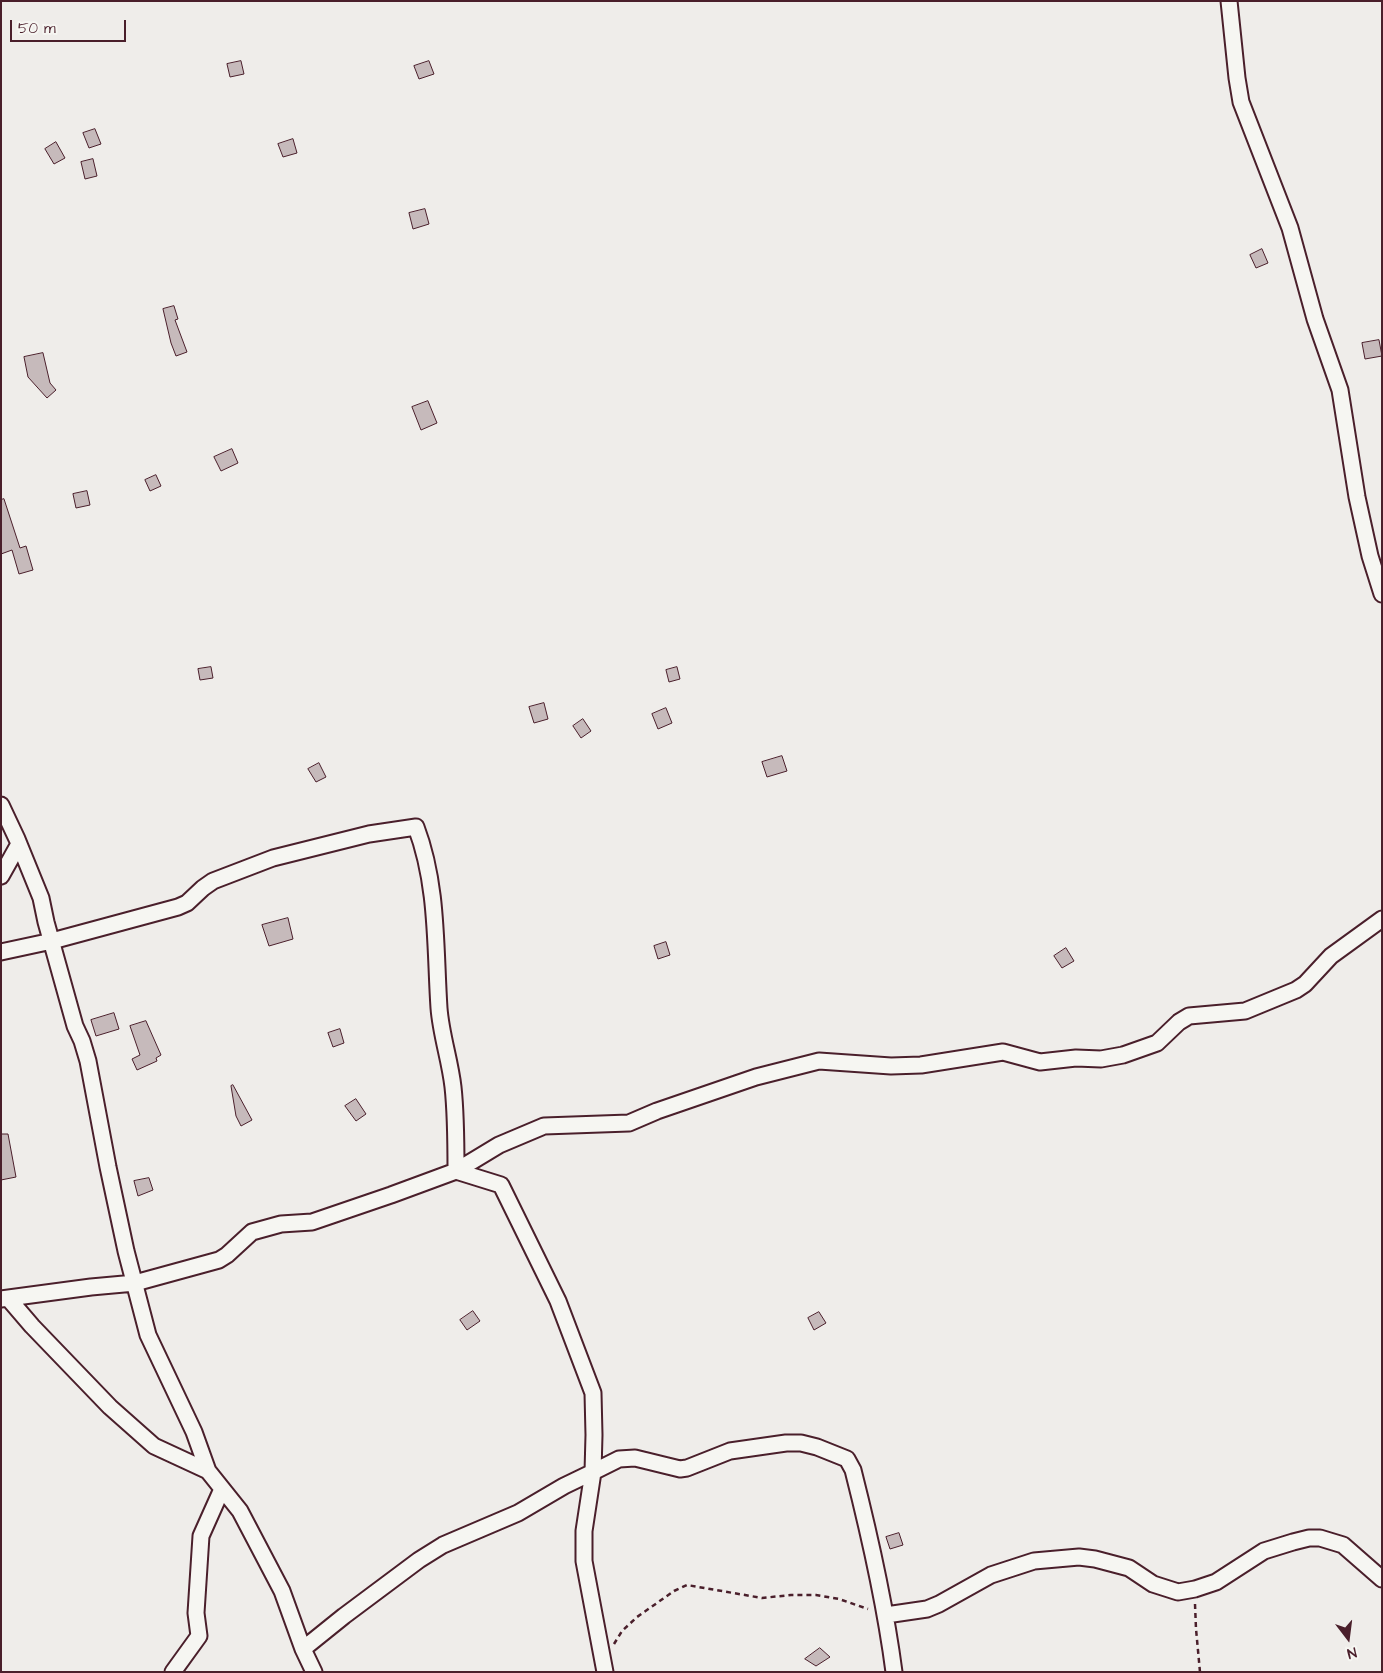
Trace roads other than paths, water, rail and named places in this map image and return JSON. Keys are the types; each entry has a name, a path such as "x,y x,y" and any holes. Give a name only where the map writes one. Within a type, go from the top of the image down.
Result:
{"street":[{"path":"1229,1 1241,102 1290,228 1315,319 1340,390 1357,497 1370,556 1382,594"},
{"path":"1,805 41,898 75,1026 88,1061 126,1251 148,1335 194,1432 208,1471 240,1511 282,1591 303,1649 314,1672"},
{"path":"1,952 52,941 178,907 187,903 203,888 214,881 274,858 369,834 416,827 429,866 436,935 439,1008 453,1089 456,1171"},
{"path":"1,876 19,844"},
{"path":"5,1298 135,1283 219,1260 252,1232 281,1224 312,1222 456,1171 499,1145 544,1126 629,1123 657,1111 747,1080 819,1061 891,1066 921,1065 1002,1052 1040,1062 1076,1058 1101,1059 1123,1055 1157,1043 1179,1022 1189,1016 1245,1011 1296,990 1331,956 1382,919"},
{"path":"456,1171 501,1185 558,1301 593,1393 593,1472 584,1531 584,1561 604,1668"},
{"path":"5,1298 110,1407 154,1446 208,1471"},
{"path":"303,1649 351,1610 419,1560 443,1545 518,1513 564,1486 620,1460 635,1458 687,1468 730,1451 786,1443 801,1443 847,1459 853,1470 873,1549 886,1615 894,1672"},
{"path":"173,1672 199,1636 196,1613 201,1536 222,1489"},
{"path":"886,1615 927,1609 991,1575 1034,1561 1079,1557 1129,1568 1152,1584 1165,1589 1178,1592 1195,1589 1216,1582 1264,1551 1293,1542 1320,1538 1343,1545 1382,1579"}]}
